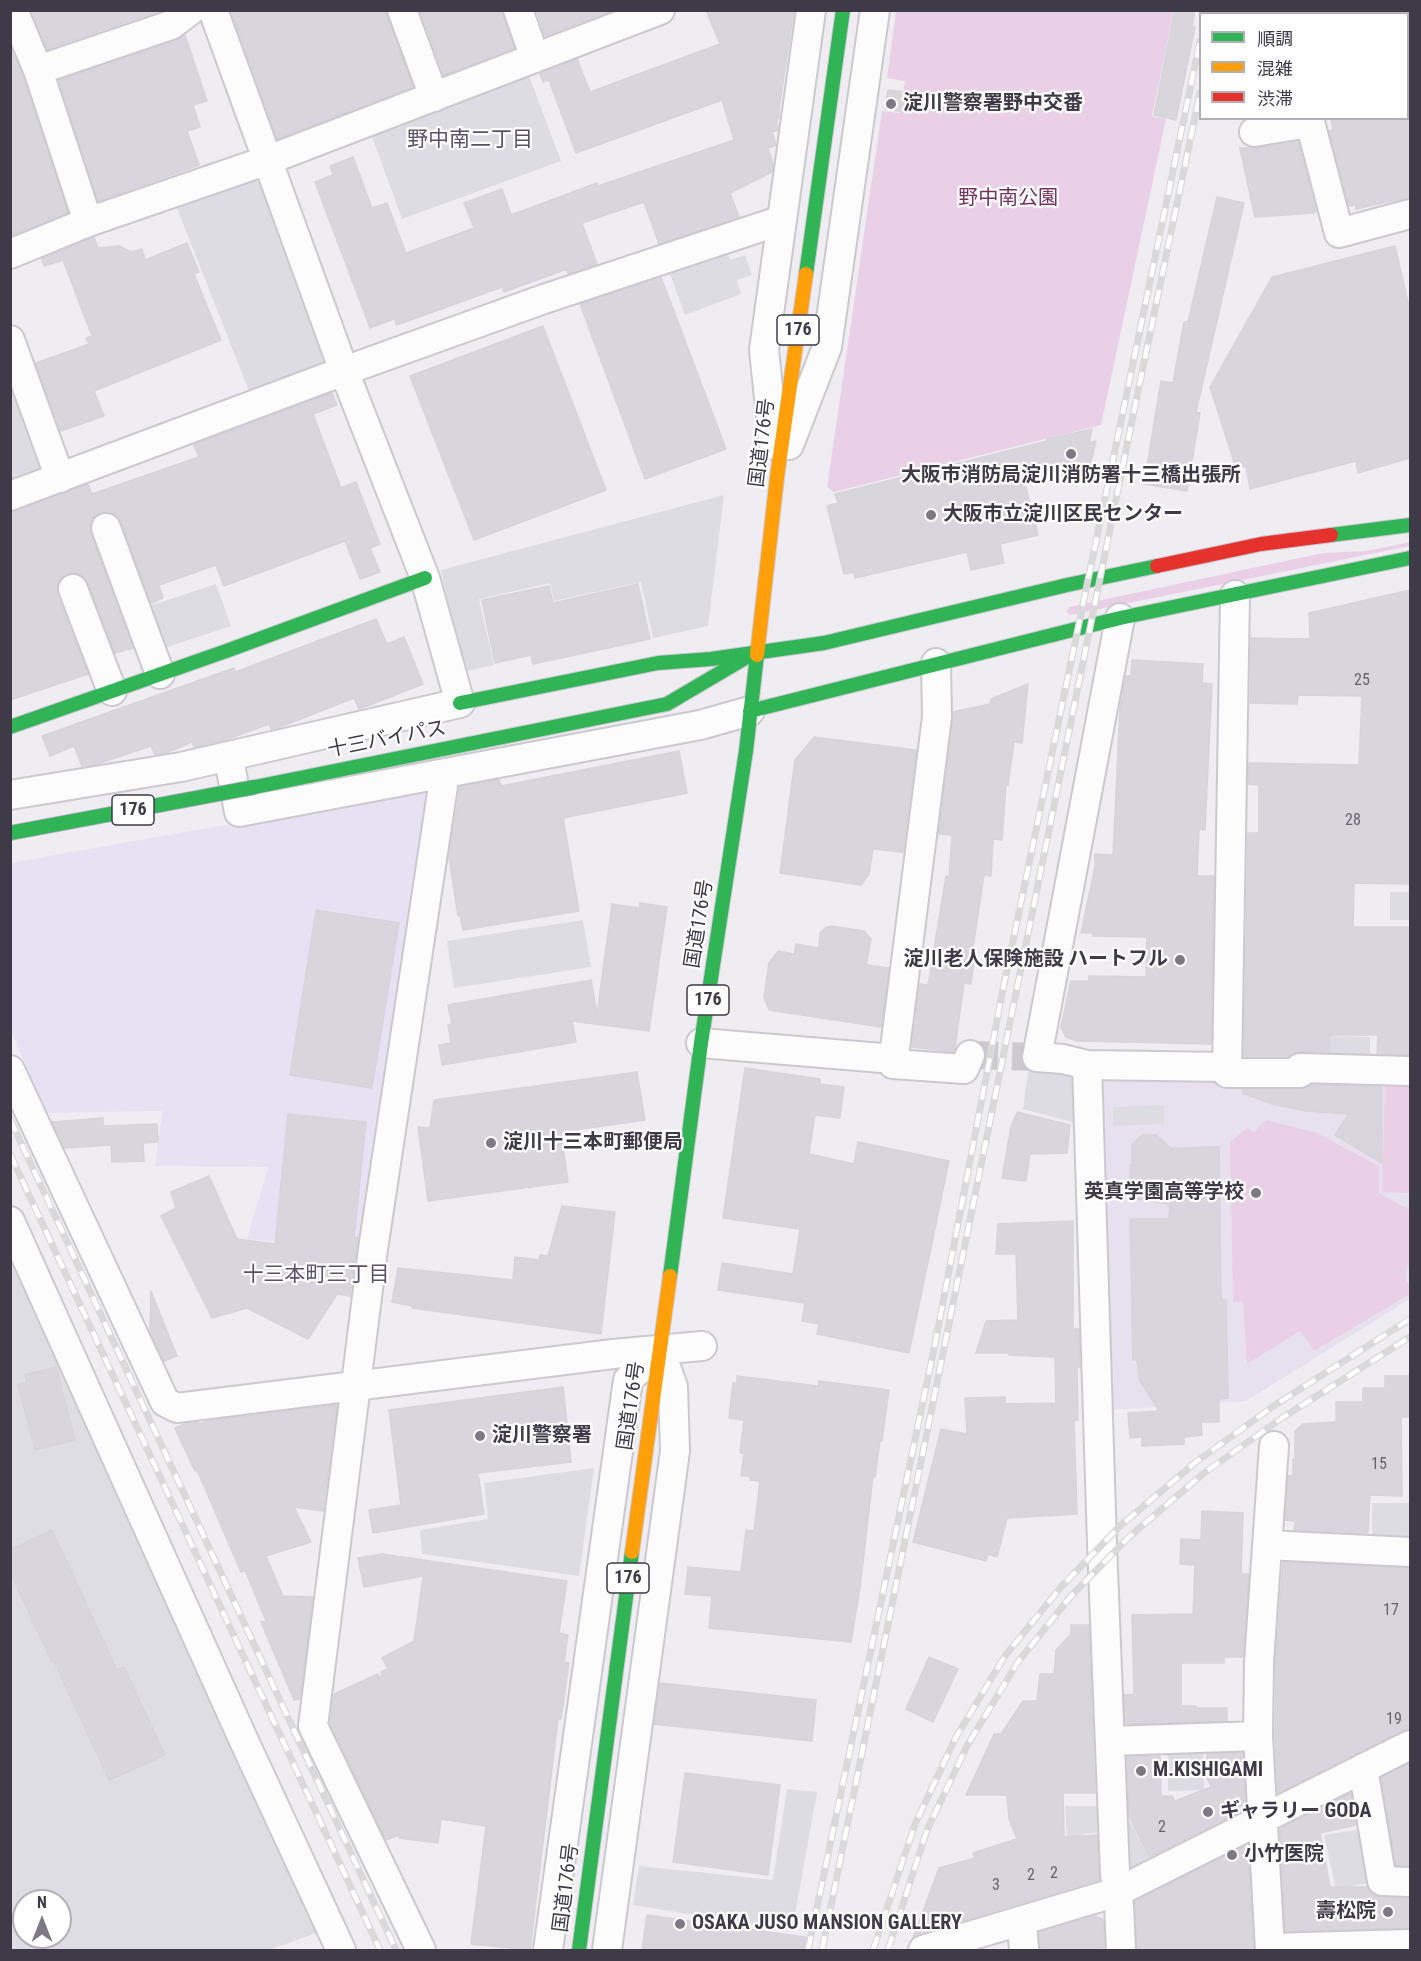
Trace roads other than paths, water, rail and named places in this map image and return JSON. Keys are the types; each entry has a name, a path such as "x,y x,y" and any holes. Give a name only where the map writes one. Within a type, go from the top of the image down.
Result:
{"main road":[{"name":"国道176号","path":"579,1950 701,1043 750,711 777,477 843,10"},
{"path":"460,703 658,663 711,659 824,643 1067,585 1261,544 1410,525"},
{"path":"750,711 1120,618 1410,558"},
{"path":"10,727 425,579"},
{"name":"十三バイパス","path":"10,833 666,704 758,651"}],"street":[{"path":"13,10 38,70 88,222"},
{"path":"38,70 171,25 190,10"},
{"path":"10,795 181,767 460,703 425,579 344,371 213,10"},
{"path":"402,10 434,97"},
{"path":"518,10 535,58"},
{"path":"10,254 88,222 268,159 660,10"},
{"path":"777,477 764,350 811,10"},
{"path":"777,477 827,347 875,10"},
{"path":"1254,132 1309,121 1339,233 1410,214"},
{"path":"10,496 544,299 782,220"},
{"path":"10,340 60,478"},
{"path":"106,528 160,674"},
{"path":"73,589 112,691"},
{"path":"1235,595 1227,1073 1300,1073 1300,1068 1410,1071"},
{"path":"1120,618 1037,1057 1063,1059 1087,1065 1227,1067"},
{"path":"936,663 936,717 893,1064 964,1069 970,1055"},
{"path":"228,756 239,812 700,725 750,711"},
{"path":"421,1950 313,1726 375,1238 445,773"},
{"path":"701,1043 894,1059"},
{"path":"1087,1065 1114,1873 1121,1950"},
{"path":"10,1070 165,1402 177,1408 356,1385 702,1346"},
{"path":"10,1221 245,1743 341,1950"},
{"path":"548,1950 628,1380 660,1350"},
{"path":"606,1950 675,1452 674,1387 660,1350"},
{"path":"1274,1446 1259,1662 1258,1736 1270,1949 1410,1944"},
{"path":"1268,1545 1410,1552"},
{"path":"1110,1741 1258,1736"},
{"path":"927,1950 1117,1892 1410,1745"},
{"path":"1363,1768 1382,1881 1410,1882"},
{"path":"1022,1922 1024,1950"}],"tunnel":[{"path":"970,1055 1037,1057"}],"railway":[{"path":"808,1950 934,1349 1003,989 1199,46"},
{"path":"822,1950 1199,98"},
{"path":"10,1119 396,1950"},
{"path":"10,1154 380,1950"},
{"path":"873,1950 915,1824 956,1737 1005,1656 1061,1587 1120,1526 1196,1462 1275,1405 1410,1319"},
{"path":"888,1950 927,1830 968,1744 1018,1662 1071,1596 1130,1536 1204,1473 1282,1418 1410,1337"}],"place":[{"name":"淀川警察署野中交番","path":"891,104"},
{"name":"大阪市消防局淀川消防署十三橋出張所","path":"1071,454"},
{"name":"大阪市立淀川区民センター","path":"931,515"},
{"name":"淀川老人保険施設 ハートフル","path":"1180,960"},
{"name":"淀川十三本町郵便局","path":"491,1143"},
{"name":"英真学園高等学校","path":"1256,1193"},
{"name":"淀川警察署","path":"480,1436"},
{"name":"M.KISHIGAMI","path":"1141,1771"},
{"name":"ギャラリー GODA","path":"1208,1812"},
{"name":"小竹医院","path":"1232,1855"},
{"name":"壽松院","path":"1388,1912"},
{"name":"OSAKA JUSO MANSION GALLERY","path":"680,1924"}],"district":[{"name":"野中南二丁目","path":"470,141"},
{"name":"十三本町三丁目","path":"316,1276"}],"park label":[{"name":"野中南公園","path":"1008,199"}]}
